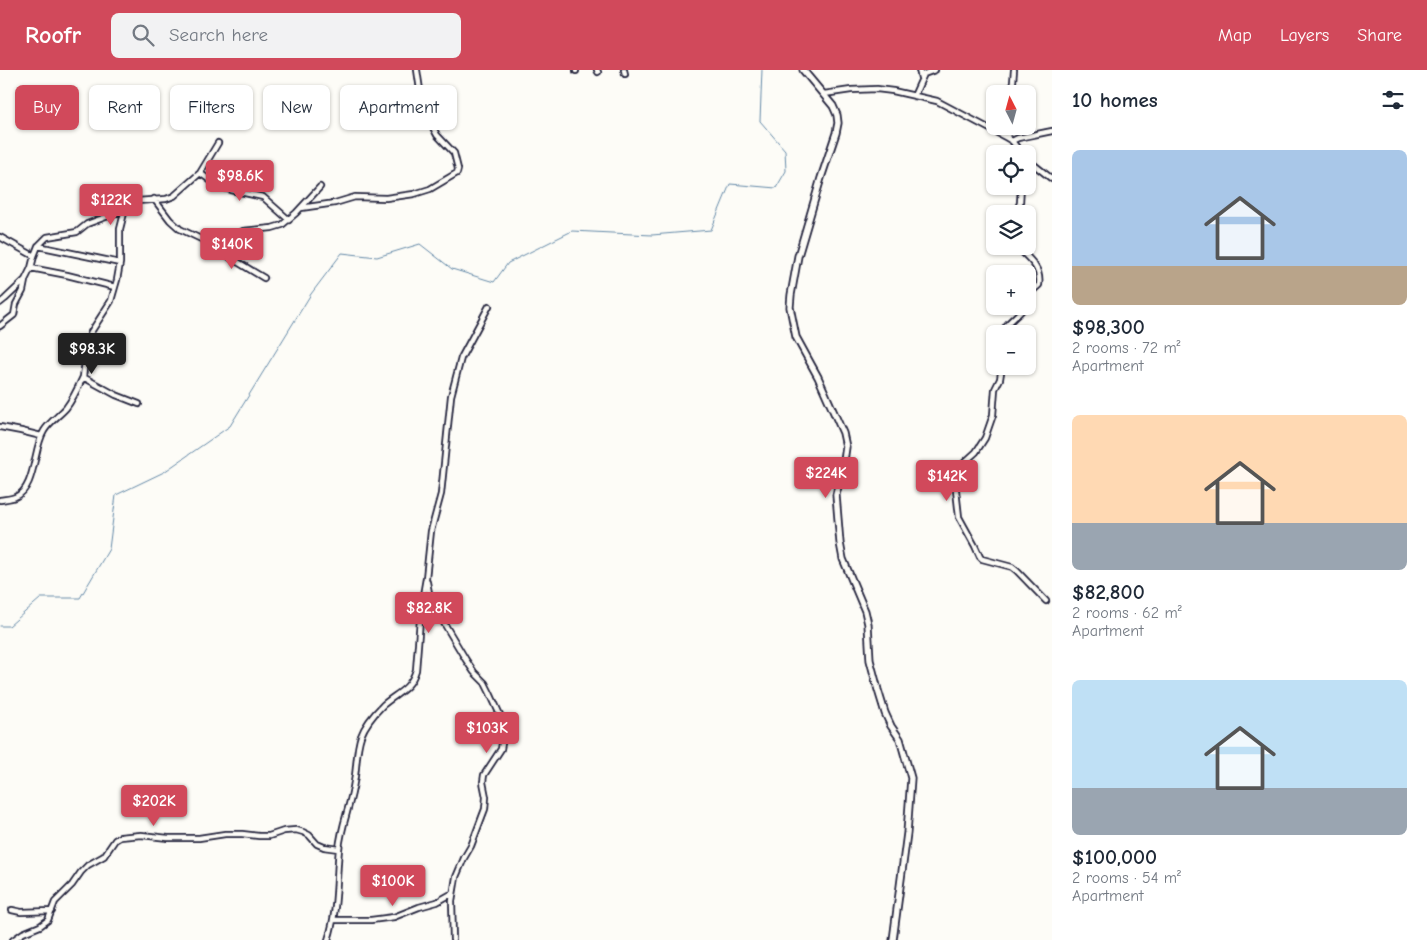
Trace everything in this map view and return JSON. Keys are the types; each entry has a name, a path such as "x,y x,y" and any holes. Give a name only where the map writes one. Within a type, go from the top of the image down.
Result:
{"street":[{"path":"301,208 335,203 355,197 386,198 414,194 457,174 458,169 454,153 437,135 417,104 420,90 417,70"},
{"path":"803,70 833,106 838,124 820,178 798,256 790,307 800,348 818,377 843,433 846,447 836,495 843,559 865,611 868,624 870,660 878,690 885,713 900,739 911,778 910,807 893,940"},
{"path":"919,70 921,78"},
{"path":"914,96 924,74 935,70"},
{"path":"1013,85 1014,70"},
{"path":"824,94 877,89 937,101 1009,139 1014,145"},
{"path":"1009,139 1052,131"},
{"path":"0,302 5,300 25,280 38,246 47,237 77,232 86,224 119,212 137,201 166,199 174,196 200,173 218,143"},
{"path":"1036,168 1052,179"},
{"path":"200,173 218,186 263,197 289,220"},
{"path":"212,244 226,242 243,231 282,225 320,187"},
{"path":"154,199 170,220 180,229 212,244 264,278"},
{"path":"0,500 18,496 30,482 41,436 45,428 66,409 74,398 83,377 91,332 108,306 115,287 120,263 120,229 125,209"},
{"path":"119,212 122,220"},
{"path":"0,237 34,256"},
{"path":"38,246 120,263"},
{"path":"1025,255 1034,265"},
{"path":"31,268 115,287"},
{"path":"1036,268 1039,274 1036,286"},
{"path":"0,326 14,315 16,304 24,291 25,280"},
{"path":"328,940 333,920 338,849 353,791 361,736 366,726 382,706 405,689 414,679 418,658 421,607 426,578 430,531 441,494 446,455 447,424 456,371 470,340 489,306"},
{"path":"1006,325 1018,315"},
{"path":"1001,375 995,389 993,415 985,438 976,452 959,470 954,481 959,517 982,559 1018,570 1046,601"},
{"path":"83,377 108,391 139,404"},
{"path":"0,427 21,430 41,436"},
{"path":"426,578 435,608 466,660 485,683 501,718 504,732 501,750 484,775 482,782 486,798 484,809 471,846 460,868 453,893 453,940"},
{"path":"13,940 45,923 55,902 72,885 83,869 104,856 115,840 120,837 141,835 168,838 199,838 225,834 269,836 284,831 296,830 309,836 317,844 338,849"},
{"path":"333,920 371,920 394,917 437,902 453,893"},
{"path":"12,910 21,912 52,911"}],"waterway":[{"path":"0,626 9,626 41,598 80,598 109,549 116,495 164,472 230,426 311,294 342,253 377,257 420,244 452,269 494,282 508,263 572,231 652,235 711,230 730,184 776,188 786,171 785,150 760,121 762,70"}]}
